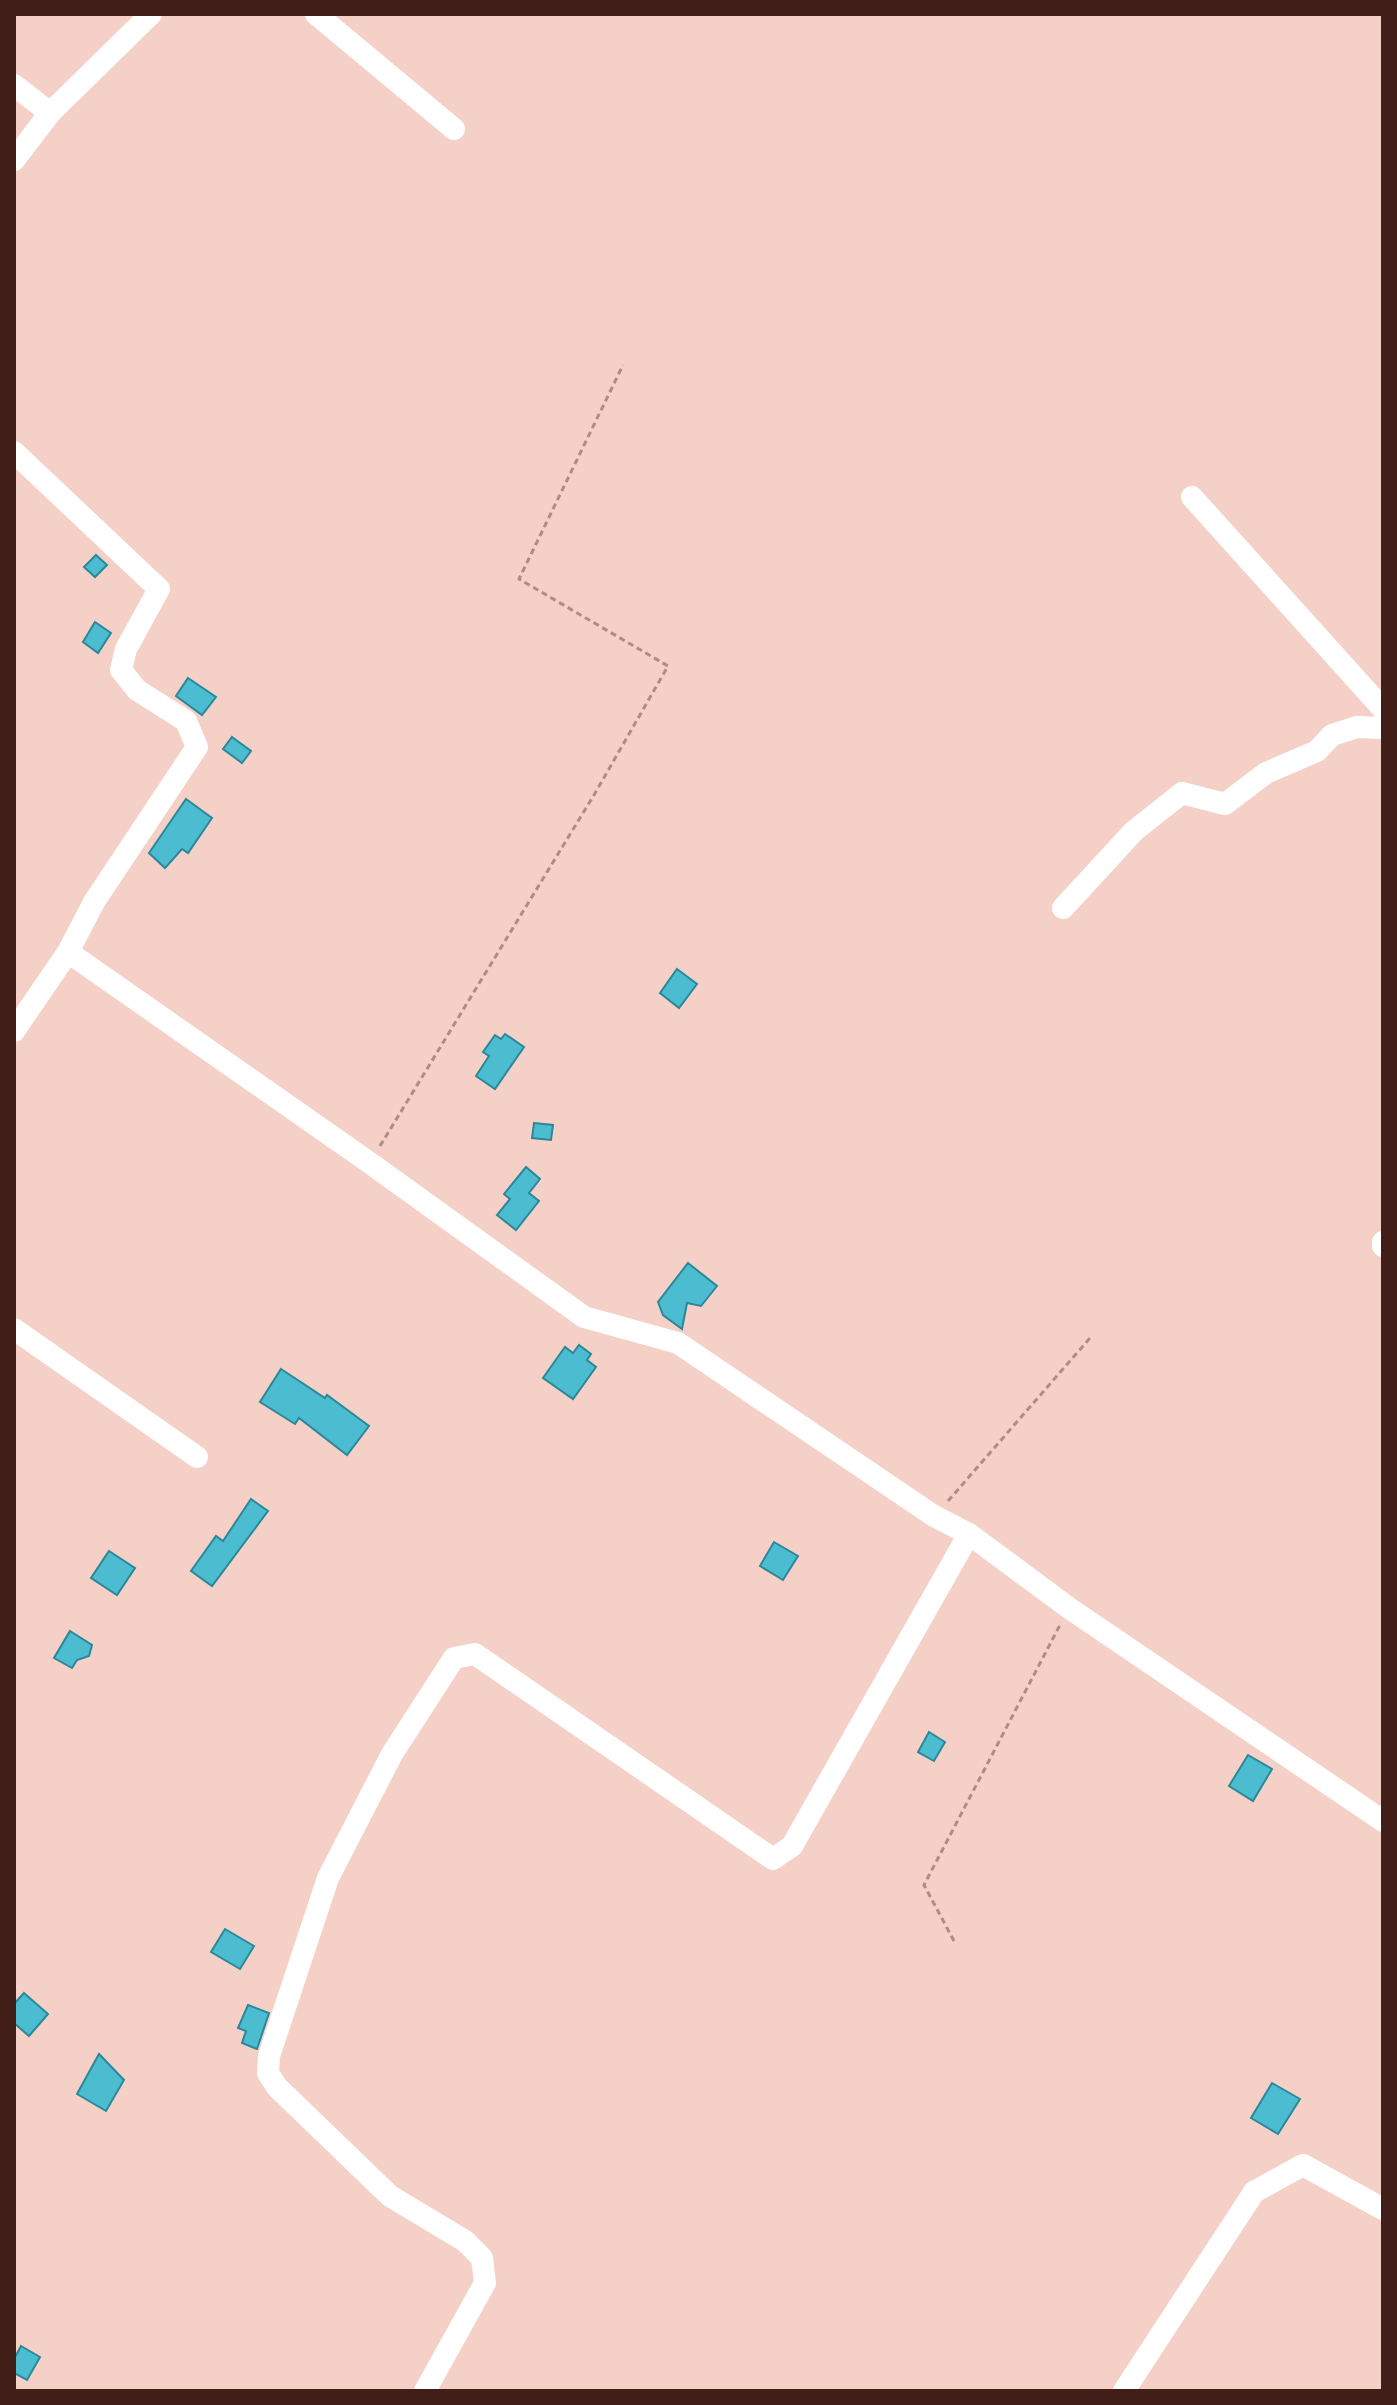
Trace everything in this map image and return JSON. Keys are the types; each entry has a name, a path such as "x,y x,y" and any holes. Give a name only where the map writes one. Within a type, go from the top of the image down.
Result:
{"street":[{"path":"14,160 50,113 151,14"},
{"path":"316,14 454,129"},
{"path":"14,85 50,113"},
{"path":"14,452 159,589 126,649 121,670 137,690 186,721 197,747 94,902 68,952 14,1031"},
{"path":"1192,497 1383,709"},
{"path":"1063,908 1134,831 1182,793 1225,804 1266,773 1317,751 1332,735 1357,727 1383,728"},
{"path":"68,952 584,1317 678,1343 934,1516 969,1534 1069,1608 1383,1821"},
{"path":"14,1329 197,1457"},
{"path":"425,2391 485,2283 482,2258 465,2241 390,2196 288,2099 268,2073 269,2056 328,1878 392,1754 454,1658 475,1654 773,1859 792,1846 969,1534"},
{"path":"1124,2391 1254,2192 1303,2165 1383,2209"}],"path":[{"path":"370,1163 594,795 668,666 519,579 623,365"},
{"path":"934,1516 1090,1338"},
{"path":"954,1941 924,1885 1069,1608"}],"building":[{"path":"96,555 107,565 95,577 84,567"},
{"path":"95,622 111,633 98,653 83,642"},
{"path":"188,678 216,697 202,715 176,696"},
{"path":"232,737 251,751 242,763 223,749"},
{"path":"186,799 212,818 188,853 182,849 165,868 149,853"},
{"path":"677,969 697,984 679,1008 660,993"},
{"path":"505,1034 524,1047 495,1089 476,1076 489,1056 483,1052 495,1035 501,1039"},
{"path":"534,1123 553,1125 551,1140 532,1138"},
{"path":"526,1167 540,1179 529,1193 539,1201 516,1230 497,1215 510,1199 504,1194"},
{"path":"688,1263 717,1286 701,1306 687,1303 682,1329 663,1315 658,1302"},
{"path":"579,1345 591,1354 587,1360 596,1367 573,1399 543,1378 565,1347 573,1353"},
{"path":"281,1369 325,1398 327,1395 369,1426 347,1455 299,1418 295,1424 260,1402"},
{"path":"251,1499 268,1511 212,1586 191,1571 216,1536 223,1541"},
{"path":"774,1542 798,1556 783,1580 760,1566"},
{"path":"109,1551 135,1568 117,1595 91,1578"},
{"path":"70,1631 92,1645 89,1656 77,1660 72,1668 54,1658"},
{"path":"929,1732 945,1742 934,1761 918,1752"},
{"path":"1248,1755 1272,1769 1253,1801 1229,1786"},
{"path":"225,1929 254,1946 240,1969 211,1952"},
{"path":"24,1993 48,2014 29,2036 14,2023 14,2004"},
{"path":"248,2005 269,2013 257,2049 242,2043 246,2031 238,2028"},
{"path":"99,2054 124,2080 106,2111 77,2094"},
{"path":"1272,2083 1300,2099 1278,2134 1251,2118"},
{"path":"21,2346 40,2357 27,2380 14,2373 14,2359"}]}
